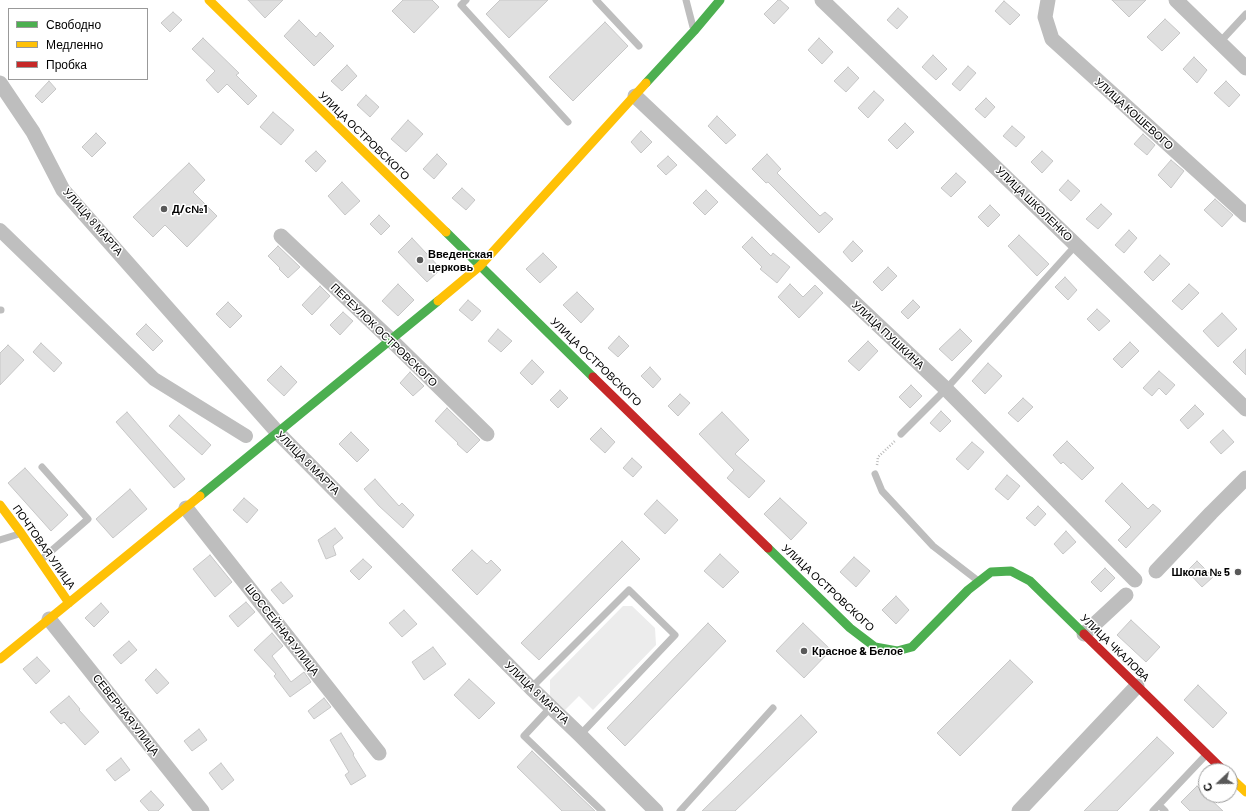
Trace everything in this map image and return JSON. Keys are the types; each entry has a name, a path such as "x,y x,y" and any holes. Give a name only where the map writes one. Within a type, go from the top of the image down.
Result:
{"street":[{"name":"УЛИЦА ОСТРОВСКОГО","path":"208,0 850,628 875,648 897,651 912,647 968,590 979,582"},
{"path":"0,659 392,340 480,266 694,31 720,0"},
{"name":"УЛИЦА ШКОЛЕНКО","path":"822,0 1246,409"},
{"name":"УЛИЦА КОШЕВОГО","path":"1048,0 1045,17 1052,40 1246,215"},
{"path":"1176,0 1246,68"},
{"name":"УЛИЦА 8 МАРТА","path":"0,83 33,132 64,190 278,433 531,688 656,811"},
{"name":"УЛИЦА ПУШКИНА","path":"635,96 946,389 1135,580"},
{"name":"ПЕРЕУЛОК ОСТРОВСКОГО","path":"281,236 392,340 487,434"},
{"path":"1156,571 1246,478"},
{"name":"ПОЧТОВАЯ УЛИЦА","path":"0,505 22,533 69,603"},
{"name":"ШОССЕЙНАЯ УЛИЦА","path":"186,508 378,753"},
{"name":"УЛИЦА ЧКАЛОВА","path":"979,582 991,572 1011,571 1030,581 1216,763"},
{"path":"1084,634 1126,595"},
{"name":"СЕВЕРНАЯ УЛИЦА","path":"50,619 202,811"},
{"path":"1019,811 1137,686"},
{"path":"1238,784 1246,792"}],"lane":[{"path":"466,0 461,5 568,122"},
{"path":"596,0 639,46"},
{"path":"686,0 694,31"},
{"path":"1220,42 1246,14"},
{"path":"901,434 946,389 1076,245"},
{"path":"40,560 88,519 42,467"},
{"path":"875,474 882,492 933,546 979,582"},
{"path":"0,540 22,533"},
{"path":"531,688 630,590 675,635 580,735"},
{"path":"552,707 524,736 602,811"},
{"path":"680,811 773,708"},
{"path":"1153,811 1207,754"},
{"path":"1159,805 1165,811"}],"path":[{"path":"875,474 878,457 901,434"}],"shaded area":[{"path":"623,606 632,606 655,628 656,645 593,710 579,696 565,710 550,696 550,680"}],"building":[{"path":"248,0 283,0 265,18"},
{"path":"403,0 432,0 439,7 414,33 392,11"},
{"path":"500,0 548,0 509,38 486,14"},
{"path":"778,0 789,8 774,24 764,14"},
{"path":"1112,0 1146,0 1129,17"},
{"path":"1004,1 1020,15 1010,25 995,11"},
{"path":"898,8 908,17 897,29 887,20"},
{"path":"173,12 182,20 170,32 161,23"},
{"path":"1165,19 1180,33 1162,51 1147,37"},
{"path":"299,20 316,37 320,32 334,46 314,66 284,36"},
{"path":"605,22 628,46 573,101 549,77"},
{"path":"203,38 239,73 236,75 257,96 248,105 227,84 218,93 206,80 215,71 192,49"},
{"path":"819,38 833,52 822,64 808,50"},
{"path":"933,55 947,69 936,80 922,67"},
{"path":"1194,57 1207,70 1197,83 1183,69"},
{"path":"347,65 357,76 342,91 331,81"},
{"path":"968,66 976,73 960,91 952,84"},
{"path":"848,67 859,78 846,92 834,81"},
{"path":"49,81 56,89 42,103 35,96"},
{"path":"1226,81 1240,95 1229,107 1214,93"},
{"path":"874,91 884,100 868,118 858,108"},
{"path":"366,95 379,107 370,117 357,105"},
{"path":"986,98 995,107 985,118 975,109"},
{"path":"273,112 294,130 281,145 260,127"},
{"path":"717,116 736,135 726,144 708,126"},
{"path":"408,120 423,134 406,152 391,139"},
{"path":"905,123 914,132 897,149 888,140"},
{"path":"1012,126 1025,137 1016,147 1003,136"},
{"path":"641,131 652,142 641,153 631,142"},
{"path":"96,133 106,143 92,157 82,147"},
{"path":"1143,134 1155,145 1147,155 1134,144"},
{"path":"316,151 326,161 316,172 305,161"},
{"path":"1042,151 1053,161 1042,173 1031,162"},
{"path":"437,154 447,164 434,179 423,169"},
{"path":"767,154 781,169 777,173 820,216 825,212 833,219 819,233 768,182 766,183 752,169"},
{"path":"668,156 677,165 666,175 657,166"},
{"path":"1171,160 1184,171 1171,188 1158,175"},
{"name":"Д/с№1","path":"189,163 205,180 193,192 217,216 187,247 165,225 153,237 133,217"},
{"path":"956,173 966,182 951,197 941,188"},
{"path":"1068,180 1080,191 1071,201 1059,190"},
{"path":"342,182 360,201 345,215 328,196"},
{"path":"462,188 475,200 466,210 452,198"},
{"path":"706,190 718,202 705,215 693,203"},
{"path":"1215,199 1233,215 1222,227 1204,210"},
{"path":"1101,204 1112,214 1098,229 1086,219"},
{"path":"990,205 1000,215 988,227 978,217"},
{"path":"379,215 390,226 381,235 370,224"},
{"path":"1129,230 1137,238 1124,253 1115,245"},
{"path":"1019,235 1049,264 1037,276 1008,246"},
{"path":"752,237 771,256 773,253 790,267 777,283 760,269 762,267 742,247"},
{"name":"Введенская церковь","path":"412,238 441,269 427,282 398,252"},
{"path":"853,241 863,251 852,262 843,252"},
{"path":"278,246 300,267 288,278 268,256"},
{"path":"543,253 557,267 540,283 526,269"},
{"path":"1160,255 1170,264 1153,281 1144,272"},
{"path":"888,267 897,276 882,291 873,282"},
{"path":"1065,277 1077,290 1068,300 1055,287"},
{"path":"398,284 414,300 398,316 382,301"},
{"path":"790,284 803,297 815,285 823,293 799,318 778,297"},
{"path":"1189,284 1199,293 1182,310 1172,301"},
{"path":"320,286 330,296 312,315 302,305"},
{"path":"577,292 594,309 581,323 563,305"},
{"path":"468,300 481,311 472,321 459,310"},
{"path":"913,300 920,307 908,319 901,312"},
{"path":"228,302 242,316 230,328 216,314"},
{"path":"1097,309 1110,321 1099,331 1087,319"},
{"path":"343,312 353,321 340,335 330,325"},
{"path":"1222,313 1237,329 1218,347 1203,331"},
{"path":"146,324 163,341 153,351 136,334"},
{"path":"498,329 512,341 501,352 488,341"},
{"path":"960,329 972,341 952,361 939,349"},
{"path":"619,336 629,346 618,357 608,348"},
{"path":"868,341 878,351 859,371 848,361"},
{"path":"1130,342 1139,351 1122,368 1113,359"},
{"path":"41,343 62,363 54,372 33,352"},
{"path":"8,345 24,360 0,385 0,353"},
{"path":"1246,349 1246,375 1233,362"},
{"path":"532,360 544,372 532,385 520,373"},
{"path":"988,363 1002,376 985,394 972,381"},
{"path":"281,366 297,382 284,396 267,380"},
{"path":"650,367 661,379 653,388 641,376"},
{"path":"1159,371 1175,385 1166,395 1159,388 1152,396 1143,388"},
{"path":"410,372 424,386 413,396 400,383"},
{"path":"911,385 922,396 910,408 899,397"},
{"path":"560,390 568,398 558,408 550,400"},
{"path":"680,394 690,403 678,416 668,406"},
{"path":"1023,398 1033,407 1018,422 1008,413"},
{"path":"1195,405 1204,414 1188,429 1180,420"},
{"path":"447,408 480,440 467,453 435,421"},
{"path":"941,411 951,421 940,432 930,423"},
{"path":"127,412 185,479 174,488 116,422"},
{"path":"722,412 749,440 735,454 765,481 749,498 727,478 734,470 699,434"},
{"path":"179,415 211,445 202,455 169,426"},
{"path":"601,428 615,442 605,453 590,439"},
{"path":"1223,430 1234,442 1221,454 1210,442"},
{"path":"351,432 369,450 357,462 339,444"},
{"path":"1067,441 1094,468 1082,480 1063,462 1061,464 1053,455"},
{"path":"972,442 984,452 968,470 956,459"},
{"path":"632,458 642,467 633,477 623,468"},
{"path":"25,468 68,515 51,531 8,483"},
{"path":"1007,475 1020,486 1008,500 995,489"},
{"path":"375,479 399,506 402,503 414,515 403,528 379,506 364,489"},
{"path":"1122,483 1148,509 1153,504 1161,511 1126,548 1118,540 1131,527 1105,501"},
{"path":"130,489 147,509 113,538 96,519"},
{"path":"244,498 258,510 247,523 233,510"},
{"path":"780,498 807,523 791,540 764,514"},
{"path":"657,500 678,520 665,534 644,514"},
{"path":"1038,506 1046,514 1035,526 1026,518"},
{"path":"335,528 343,538 333,546 336,555 326,559 318,540"},
{"path":"1066,531 1076,542 1063,554 1054,544"},
{"path":"622,541 640,559 539,660 521,643"},
{"path":"472,550 487,564 491,560 501,570 477,595 452,570"},
{"path":"720,554 739,572 723,588 704,571"},
{"path":"210,555 232,582 215,597 193,569"},
{"path":"854,557 870,571 856,587 840,572"},
{"path":"363,559 372,567 359,580 350,571"},
{"path":"1197,561 1213,577 1202,587 1187,571"},
{"path":"1105,568 1115,578 1101,592 1091,582"},
{"path":"281,582 293,596 283,604 271,590"},
{"path":"896,596 909,610 896,624 882,610"},
{"path":"246,602 255,612 238,627 229,616"},
{"path":"101,603 109,612 94,627 85,618"},
{"path":"404,610 417,624 402,637 389,623"},
{"path":"1131,620 1160,647 1146,662 1117,635"},
{"path":"708,623 726,641 625,746 607,728"},
{"name":"Красное & Белое","path":"803,623 831,650 804,678 776,651"},
{"path":"272,633 283,646 272,656 291,682 304,672 311,682 290,697 274,676 276,674 254,650"},
{"path":"129,641 137,650 121,664 113,655"},
{"path":"433,647 446,664 424,680 412,662"},
{"path":"37,657 50,671 36,684 23,669"},
{"path":"1010,660 1033,682 960,756 937,733"},
{"path":"156,669 169,683 157,694 145,680"},
{"path":"469,679 495,703 479,719 454,695"},
{"path":"1198,685 1227,713 1213,728 1184,700"},
{"path":"69,696 80,709 79,710 99,732 85,745 64,722 61,724 50,712"},
{"path":"324,698 331,707 314,719 308,711"},
{"path":"801,715 817,732 735,811 702,811"},
{"path":"199,729 207,740 192,751 184,741"},
{"path":"341,733 366,776 351,785 345,775 349,772 330,740"},
{"path":"1157,737 1174,753 1117,811 1084,811"},
{"path":"532,751 595,811 562,811 517,767"},
{"path":"121,758 130,770 115,781 106,770"},
{"path":"221,763 234,780 222,790 209,773"},
{"path":"1197,786 1198,803 1215,803 1223,811 1190,811 1181,802"},
{"path":"151,791 164,805 158,811 149,811 140,801"}],"waterway":[{"path":"0,230 154,379 246,436"}],"traffic: fast":[{"path":"646,83 694,31 720,0"},
{"path":"446,232 593,377"},
{"path":"200,496 438,301"},
{"path":"768,548 850,628 875,647 897,651 912,647 968,590 991,572 1011,571 1030,581 1084,634"}],"traffic: slow":[{"path":"209,0 446,232"},
{"path":"438,301 480,266 646,83"},
{"path":"0,659 200,496"},
{"path":"0,505 69,603"},
{"path":"1238,784 1246,792"}],"traffic: jam":[{"path":"593,377 768,548"},
{"path":"1084,634 1216,763"}],"place":[{"name":"Д/с№1","path":"164,209"},
{"name":"Введенская церковь","path":"420,260"},
{"name":"Школа № 5","path":"1238,572"},
{"name":"Красное & Белое","path":"804,651"}]}
